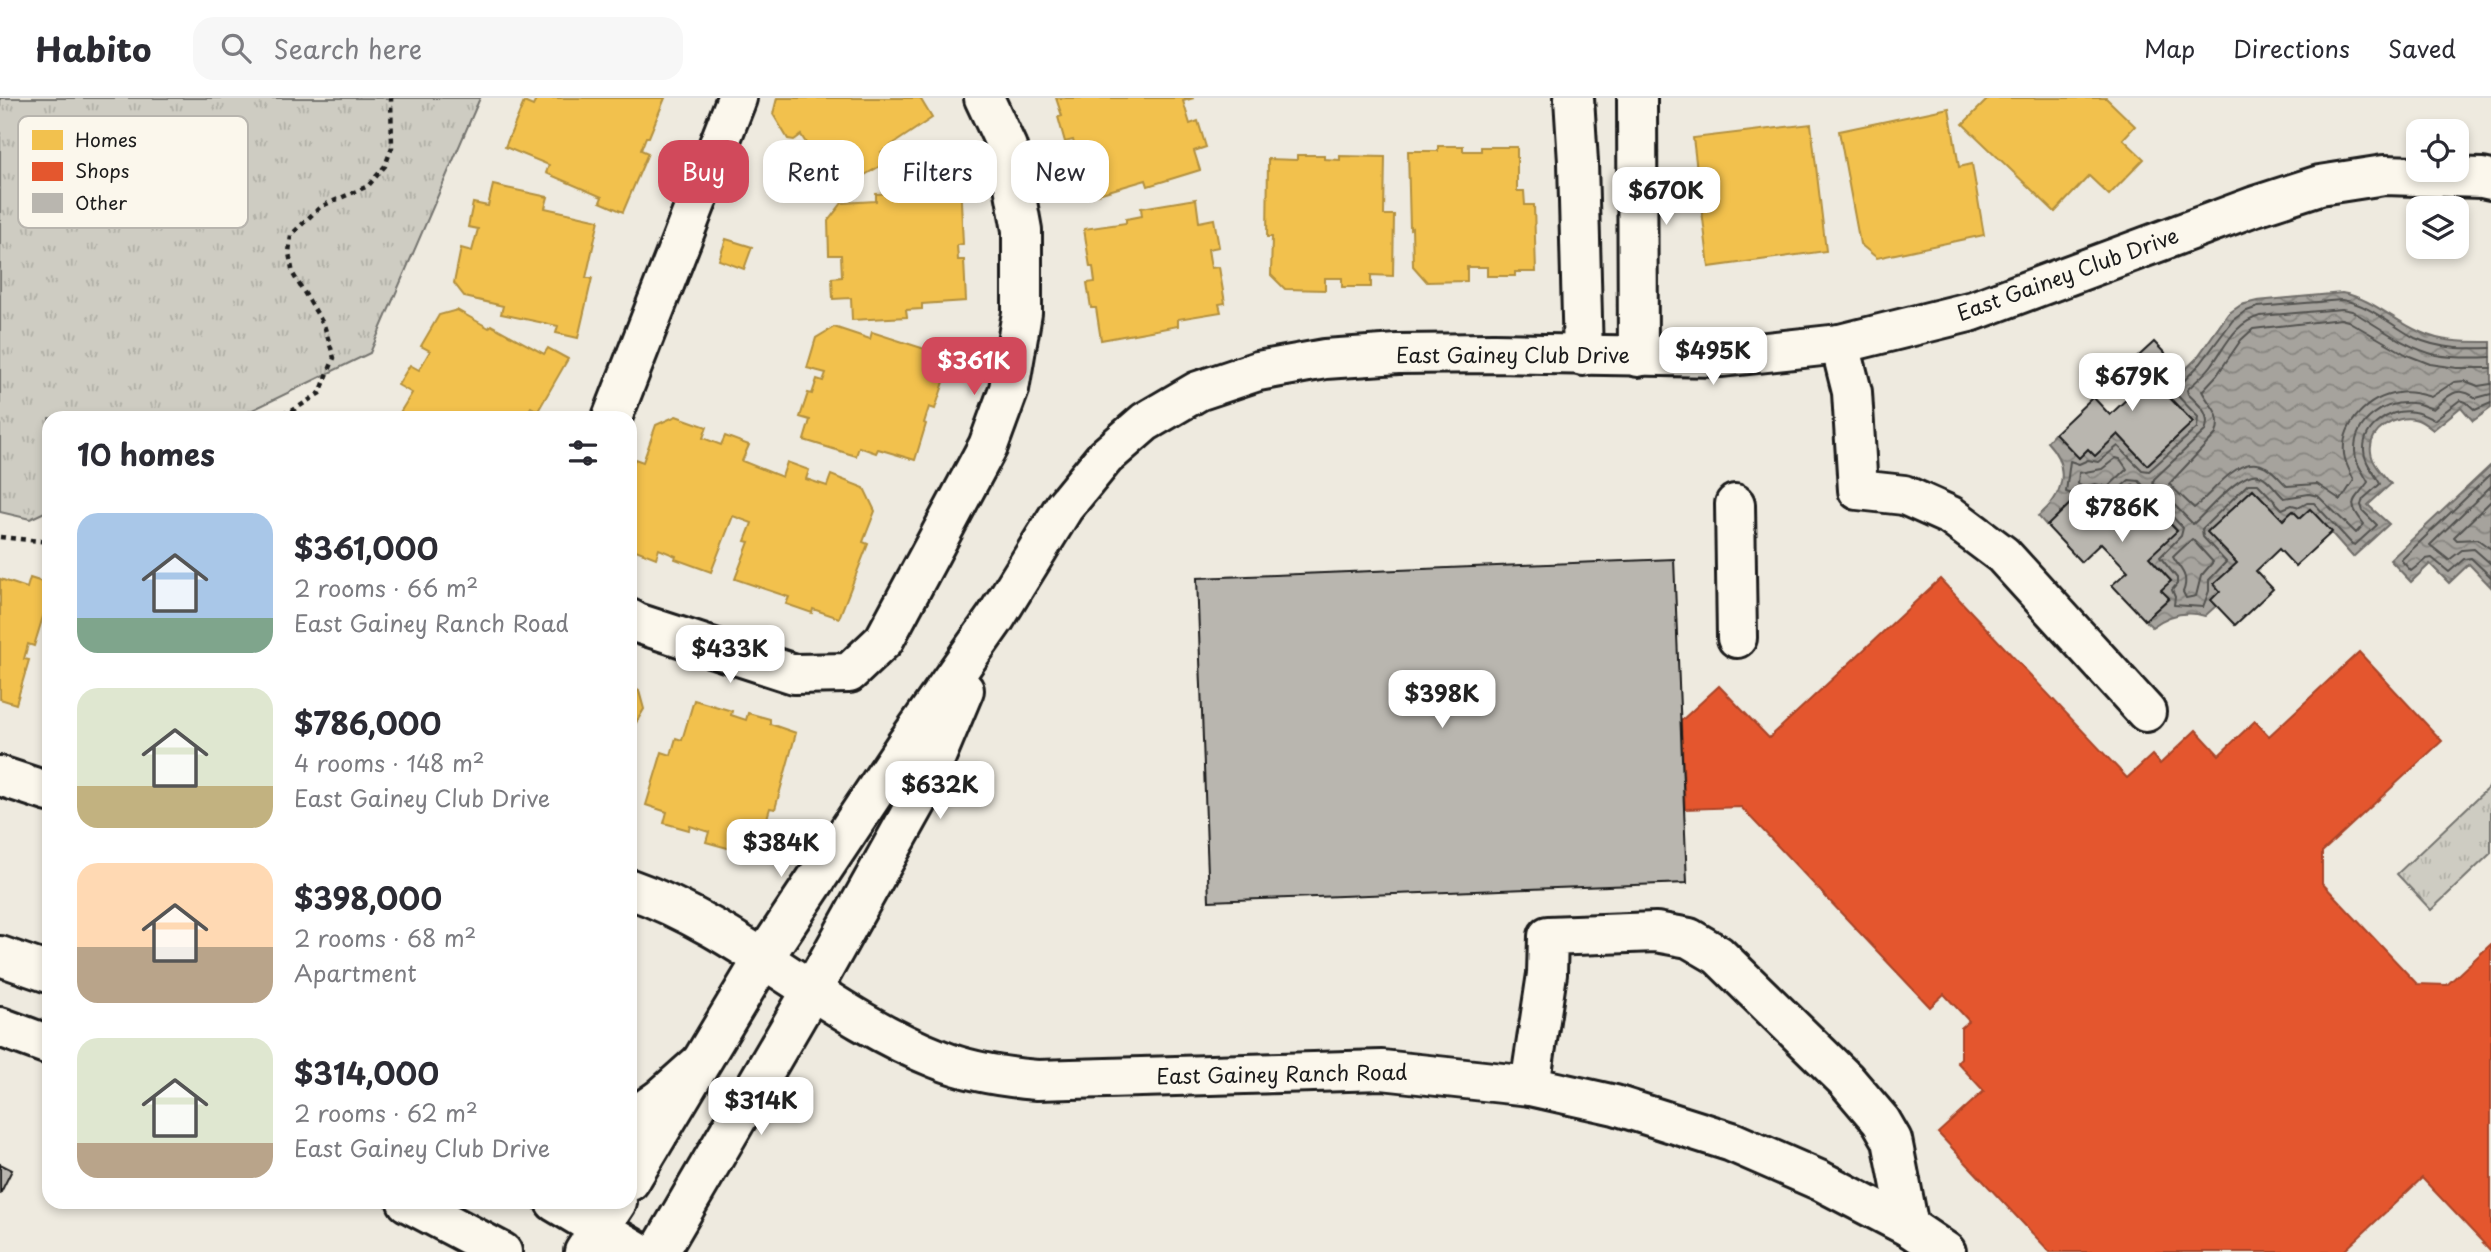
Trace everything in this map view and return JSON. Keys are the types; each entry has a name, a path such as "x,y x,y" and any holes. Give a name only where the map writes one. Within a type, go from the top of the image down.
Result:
{"street":[{"path":"615,411 737,98"},
{"path":"637,623 794,674 849,673 884,640 988,446 1009,389 1022,313 1022,230 1007,148 984,98"},
{"path":"1574,98 1583,356"},
{"path":"1637,98 1639,357"},
{"name":"East Gainey Club Drive","path":"637,1169 763,959 905,746 996,617 1064,507 1105,457 1145,422 1198,391 1258,371 1325,359 1398,354 1494,353 1722,357 1840,344 1973,311 2255,206 2319,185 2384,175 2491,180"},
{"path":"1840,344 1852,391 1858,489 1904,495 1939,510 2003,555 2146,712"},
{"path":"1735,504 1737,638"},
{"name":"East Gainey Club Drive","path":"659,1252 812,990 917,802 996,617"},
{"path":"0,776 42,790"},
{"name":"East Gainey Ranch Road","path":"637,891 687,914 859,1020 919,1051 962,1067 1037,1080 1382,1070 1530,1086 1615,1104 1732,1142 1821,1181 1909,1227 1947,1252"},
{"path":"1530,1086 1547,974 1548,936 1656,932 1689,938 1718,955 1846,1080 1881,1121 1892,1140 1909,1227"},
{"path":"0,956 42,971"},
{"path":"0,1027 42,1042"},
{"path":"637,1115 662,1098 698,1065"},
{"path":"420,1209 502,1252"},
{"path":"567,1209 639,1252"}],"path":[{"path":"292,411 320,393 334,358 324,325 293,274 289,253 291,235 320,207 368,186 385,166 392,147 391,98"},
{"path":"0,537 42,541"}],"green space":[{"path":"0,98 480,98 370,353 250,411 42,411 42,513 30,519 0,512"},
{"path":"2489,787 2491,853 2431,910 2397,874"}],"water":[{"path":"2342,293 2363,300 2429,336 2455,341 2491,342 2491,408 2473,421 2461,407 2433,430 2419,420 2407,418 2391,422 2378,431 2371,444 2371,452 2379,469 2391,484 2368,505 2389,524 2353,557 2310,509 2300,518 2283,520 2253,489 2208,532 2237,563 2214,584 2220,591 2217,605 2205,616 2177,615 2152,627 2145,620 2169,599 2161,590 2171,581 2149,557 2177,530 2134,485 2106,511 2094,499 2083,509 2074,500 2047,526 2038,516 2054,500 2059,490 2062,471 2055,452 2047,442 2055,433 2079,457 2088,449 2095,455 2118,434 2147,465 2193,422 2163,391 2196,359 2228,314 2241,305 2257,301"},
{"path":"2491,465 2491,587 2469,564 2449,583 2430,564 2411,582 2390,560"}],"building: Homes":[{"path":"537,98 665,98 641,150 648,153 623,212 600,202 602,197 546,173 549,165 505,147 524,102 533,106"},
{"path":"777,98 920,98 932,118 899,140 878,140 878,167 864,176 864,140 804,140 801,135 794,140 788,139 773,114"},
{"path":"1056,98 1194,98 1183,101 1190,124 1198,121 1206,147 1194,151 1200,170 1148,186 1146,180 1109,191 1109,140 1064,140 1058,117 1062,116"},
{"path":"1989,98 2106,98 2135,126 2123,139 2144,159 2109,195 2089,176 2055,212 1963,124"},
{"path":"1949,108 1959,167 1972,164 1984,235 1877,258 1860,244 1839,131"},
{"path":"1811,124 1826,251 1709,267 1693,138"},
{"path":"1438,146 1463,146 1463,151 1481,151 1481,147 1517,147 1517,191 1524,191 1525,205 1534,205 1536,272 1515,272 1515,276 1487,276 1487,267 1467,267 1467,281 1427,282 1413,266 1408,151 1438,151"},
{"path":"1297,155 1324,155 1324,159 1340,160 1340,156 1385,157 1384,215 1394,215 1393,276 1371,275 1371,287 1342,287 1342,278 1325,278 1325,290 1285,289 1271,275 1272,237 1267,237 1268,159 1297,160"},
{"path":"493,185 548,197 545,208 599,220 586,278 592,278 578,338 556,333 558,326 501,314 503,306 465,297 454,283 461,248 472,251 478,229 468,227 473,203 488,206"},
{"path":"876,194 878,203 961,203 963,244 957,245 958,260 964,260 966,301 922,304 922,309 906,310 907,317 852,320 851,298 833,299 832,278 842,277 841,255 829,255 828,221 842,203 876,201"},
{"path":"1196,199 1199,222 1214,219 1219,247 1208,249 1211,268 1219,267 1225,303 1219,304 1221,312 1178,319 1178,326 1101,340 1096,308 1091,308 1087,283 1095,282 1084,229 1126,223 1126,219 1142,216 1141,208"},
{"path":"726,239 752,247 744,269 719,260"},
{"path":"457,310 544,354 548,348 568,359 538,411 531,407 528,411 401,411 412,393 398,385 410,365 419,370 430,351 421,346 439,315"},
{"path":"834,327 870,339 872,332 931,351 934,342 955,349 935,409 929,407 915,460 878,449 876,453 859,447 856,456 804,440 810,420 800,417 808,393 812,394 817,379 823,381 826,373 807,368 816,338"},
{"path":"676,416 707,427 703,438 721,445 725,436 749,445 742,461 782,477 787,462 809,470 806,479 827,486 831,475 864,488 875,511 863,542 868,544 839,618 786,604 789,597 735,579 749,542 745,541 752,523 733,516 711,572 675,559 676,556 659,549 656,558 637,551 637,460 643,462 656,425"},
{"path":"30,578 42,582 42,620 34,646 28,644 24,659 29,660 16,704 0,699 0,579 27,588"},
{"path":"637,690 639,691 644,709 637,721"},
{"path":"694,700 732,711 731,715 746,720 748,713 770,719 770,724 796,733 775,809 770,808 761,839 738,851 706,842 709,832 690,826 689,830 664,823 667,812 646,805 662,752 671,755 676,738 682,740"}],"building: Shops":[{"path":"1940,579 2127,778 2152,755 2160,764 2196,730 2219,755 2255,721 2269,736 2359,652 2442,741 2322,852 2322,883 2417,984 2447,985 2491,944 2491,1251 2422,1178 2343,1252 2050,1252 1938,1133 1984,1091 1957,1062 1961,1058 1961,1028 1969,1021 1944,994 1930,1007 1741,807 1685,809 1681,721 1719,686 1769,738"}],"building: Other":[{"path":"2154,342 2176,365 2166,374 2173,382 2163,391 2193,422 2147,465 2118,434 2095,456 2088,449 2079,458 2055,433 2093,397 2110,415 2133,393 2117,376"},
{"path":"2133,485 2177,531 2149,557 2171,581 2161,590 2169,598 2145,620 2112,585 2128,571 2101,543 2081,562 2047,526 2074,500 2083,509 2094,499 2106,511"},
{"path":"2253,489 2283,520 2293,511 2300,518 2310,509 2332,532 2295,566 2279,549 2256,571 2273,589 2235,625 2211,600 2220,591 2214,584 2237,563 2207,532"},
{"path":"1674,559 1687,883 1209,901 1197,578"},
{"path":"0,1164 12,1170 0,1194"}]}
